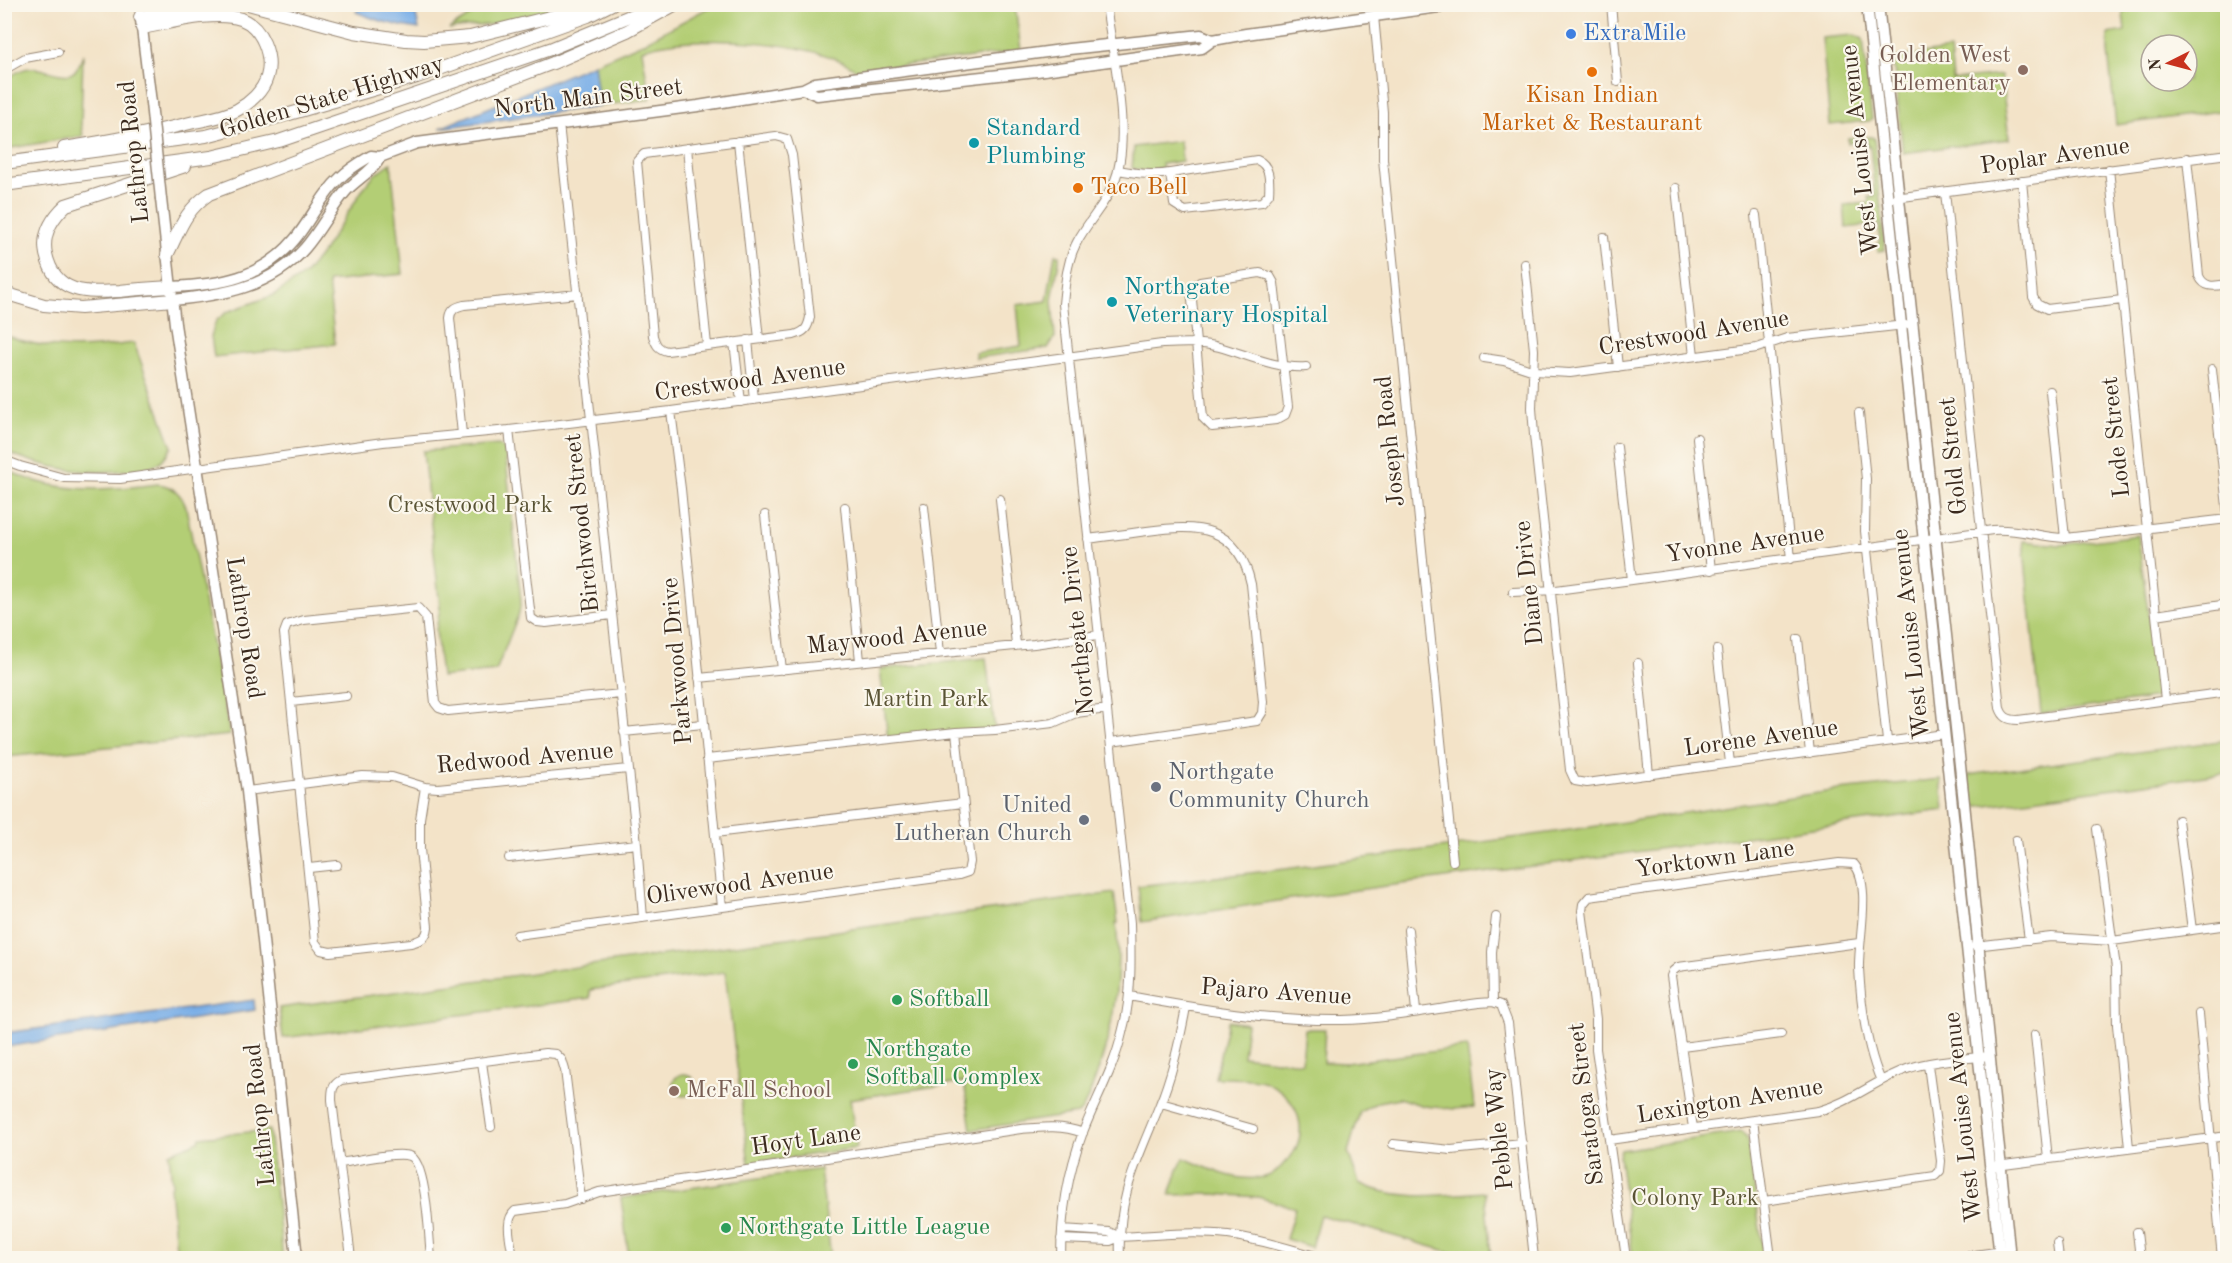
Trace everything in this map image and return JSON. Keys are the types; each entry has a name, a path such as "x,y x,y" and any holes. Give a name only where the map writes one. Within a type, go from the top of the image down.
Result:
{"highway":[{"path":"141,16 222,4"},
{"path":"248,4 354,32 406,40 439,41 495,32 601,4"},
{"name":"Golden State Highway","path":"4,164 206,136 279,117 417,76 588,16 612,4"},
{"name":"Golden State Highway","path":"4,185 211,156 279,141 550,49 659,4"},
{"path":"167,255 186,214 209,194 553,63 627,31 676,4"},
{"path":"4,158 132,137 222,115 237,110 255,97 267,75 268,59 265,45 253,26 240,19 219,16 141,16"},
{"path":"171,287 87,292 71,288 65,285 50,266 45,249 47,233 55,216 71,202 211,156"},
{"path":"4,293 44,305 81,308 172,300"}],"main road":[{"name":"North Main Street","path":"803,89 817,95 1037,71 1202,48 1213,40 1425,7 1460,4"},
{"name":"West Louise Avenue","path":"1867,4 1893,199"},
{"name":"West Louise Avenue","path":"1878,4 1893,199 1906,325 1984,1057 2001,1165 2004,1255"},
{"name":"Lathrop Road","path":"141,16 172,300 247,791 297,1258"},
{"name":"North Main Street","path":"171,287 225,282 257,270 285,251 339,178 371,156 380,157 417,143 698,106 803,89 815,82 1069,49 1201,35 1213,40"},
{"name":"North Main Street","path":"172,300 234,292 269,277 285,266 298,257 344,194 360,177 377,165 380,157"},
{"name":"West Louise Avenue","path":"1929,539 1944,734 1972,946"},
{"name":"West Louise Avenue","path":"1984,1057 1989,1167 2004,1255"}],"street":[{"name":"Northgate Drive","path":"1061,1258 1062,1229 1071,1173 1083,1133 1113,1063 1123,1032 1129,996 1131,958 1130,923 1063,304 1070,257 1077,241 1103,204 1114,184 1118,170 1122,127 1106,4"},
{"path":"1611,4 1618,82"},
{"name":"Joseph Road","path":"1374,16 1383,112 1383,159 1453,861"},
{"path":"4,70 25,58 58,52"},
{"name":"Birchwood Street","path":"559,124 637,844 643,918"},
{"path":"776,136 784,137 789,143 810,317 807,328 799,333 667,351 656,345 637,161 640,156 687,148 776,136"},
{"path":"738,141 759,339"},
{"path":"687,148 707,345"},
{"name":"Poplar Avenue","path":"1893,199 2228,153"},
{"path":"2187,159 2199,276 2202,283 2208,286 2228,284"},
{"path":"1118,170 1139,174 1170,173 1257,160 1263,162 1268,168 1269,194 1262,202 1185,211 1174,204 1170,173"},
{"name":"Lode Street","path":"2109,169 2165,700"},
{"path":"2022,181 2033,297 2037,304 2047,309 2122,300"},
{"path":"1676,189 1694,356"},
{"name":"Gold Street","path":"1945,192 2000,708 2004,716 2018,720 2165,700"},
{"path":"1756,215 1791,558"},
{"path":"1604,237 1618,367"},
{"name":"Diane Drive","path":"1525,264 1534,371 1533,417 1570,770 1575,781 1583,783"},
{"path":"1260,273 1267,274 1273,279 1283,366 1288,407 1282,417 1276,420 1212,427 1203,418 1190,295 1194,284 1260,273"},
{"path":"462,434 450,318 452,311 464,305 578,294"},
{"name":"Crestwood Avenue","path":"1484,358 1534,371 1570,374 1757,348 1786,338 1906,325"},
{"path":"748,340 754,400"},
{"path":"734,342 741,402"},
{"name":"Crestwood Avenue","path":"4,460 50,475 77,480 128,478 383,442 591,421 741,402 1162,344 1196,343 1222,348 1283,366 1306,367"},
{"path":"2212,369 2228,517"},
{"path":"2050,391 2065,538"},
{"name":"Parkwood Drive","path":"671,411 681,489 722,908"},
{"path":"1859,413 1866,479 1865,531 1887,741"},
{"path":"509,430 530,615 537,622 546,623 612,615"},
{"path":"1697,438 1711,570"},
{"path":"1617,447 1632,580"},
{"path":"1000,499 1016,644"},
{"path":"845,507 860,661"},
{"path":"924,507 940,653"},
{"path":"765,515 782,670"},
{"name":"Yvonne Avenue","path":"1513,592 1550,590 1711,570 2006,529 2045,537 2065,538 2228,517"},
{"path":"1088,539 1175,527 1191,527 1217,534 1234,548 1248,572 1251,584 1263,702 1261,716 1257,721 1110,742"},
{"path":"2156,615 2228,603"},
{"path":"425,788 420,819 420,849 428,927 424,939 416,942 321,951 315,942 309,868 298,785 284,633 287,625 304,620 418,609 426,616 435,703 438,708 448,711 621,694"},
{"name":"Maywood Avenue","path":"699,678 1016,644 1034,644 1098,635"},
{"path":"1798,639 1810,753"},
{"path":"1717,650 1730,763"},
{"path":"1638,663 1649,775"},
{"path":"2165,700 2228,692"},
{"path":"291,702 346,696"},
{"path":"707,759 1053,723 1076,714 1107,709"},
{"path":"624,732 703,724"},
{"path":"715,833 963,803 956,732"},
{"name":"Lorene Avenue","path":"1583,783 1944,734"},
{"name":"Redwood Avenue","path":"247,791 363,776 392,777 425,788 438,788 628,769"},
{"name":"Olivewood Avenue","path":"517,935 968,872 970,862 963,803"},
{"path":"2178,820 2192,930"},
{"path":"2097,829 2117,979 2117,1024 2130,1148"},
{"path":"2016,840 2029,940"},
{"path":"508,858 637,844"},
{"name":"Yorktown Lane","path":"1587,945 1582,911 1583,904 1589,897 1850,862 1856,867 1859,875 1862,904 1859,942"},
{"path":"309,868 337,865"},
{"path":"1493,1002 1492,952 1496,917"},
{"path":"1972,946 2068,937 2112,941 2228,926"},
{"path":"1408,930 1416,1011"},
{"path":"1693,1128 1671,976 1678,967 1859,942 1864,1018 1870,1054 1881,1081"},
{"name":"Saratoga Street","path":"1587,945 1596,1019 1596,1049 1626,1258"},
{"name":"Pajaro Avenue","path":"1129,996 1186,1007 1313,1019 1366,1018 1493,1002"},
{"name":"Pebble Way","path":"1493,1002 1501,1005 1508,1023 1534,1258"},
{"path":"1120,1258 1125,1196 1131,1174 1161,1103 1180,1044 1186,1007"},
{"path":"2199,1014 2222,1258"},
{"path":"1682,1047 1781,1034"},
{"path":"2035,1035 2048,1159"},
{"path":"351,1258 332,1090 341,1080 552,1053 560,1056 563,1064 580,1199"},
{"name":"Lexington Avenue","path":"1609,1140 1818,1111 1836,1106 1908,1068 1984,1057"},
{"path":"482,1062 491,1127"},
{"path":"1764,1201 1935,1176 1940,1171 1941,1161 1928,1065"},
{"path":"1161,1103 1253,1129"},
{"path":"1754,1120 1771,1258"},
{"name":"Hoyt Lane","path":"513,1258 509,1218 515,1211 565,1204 598,1192 1021,1129 1050,1126 1083,1133"},
{"path":"1989,1167 2228,1136"},
{"path":"1393,1144 1451,1150 1522,1143"},
{"path":"340,1163 399,1155 412,1156 419,1166 423,1180 431,1258"},
{"path":"1062,1229 1109,1232 1120,1237"},
{"path":"2137,1232 2140,1258"},
{"path":"1061,1239 1110,1241 1120,1237 1227,1235 1260,1241 1323,1258"},
{"path":"2057,1243 2059,1258"},
{"path":"1953,1258 2004,1255"}],"green space":[{"path":"715,4 1015,5 1021,51 857,71 840,60 785,46 720,41 662,44 642,50 650,99 599,106 594,64 645,42"},
{"path":"487,5 571,5 494,24 449,29"},
{"path":"2122,5 2227,5 2227,110 2116,125 2108,34 2125,31"},
{"path":"1854,35 1863,39 1872,119 1830,125 1822,38"},
{"path":"1950,50 1953,80 2001,75 2009,139 1903,153 1893,58"},
{"path":"83,54 81,124 83,136 5,149 5,80 27,68 62,74 74,72"},
{"path":"1848,138 1874,138 1885,250 1878,251 1879,224 1846,228 1844,205 1869,203 1868,197 1875,196 1870,147 1867,141 1848,143"},
{"path":"1180,141 1182,161 1162,164 1163,171 1142,171 1132,168 1134,147"},
{"path":"391,163 403,274 328,282 335,344 214,357 211,336 216,321 227,312 274,295 305,274 324,250 365,186 374,175"},
{"path":"1055,254 1059,255 1059,261 1052,300 1055,337 1048,348 976,358 975,353 1021,346 1017,305 1047,301"},
{"path":"5,335 37,344 69,348 134,343 172,447 162,460 153,466 97,472 50,466 5,451"},
{"name":"Crestwood Park","path":"499,445 505,450 521,601 519,613 496,671 441,677 436,630 440,608 423,451"},
{"path":"5,469 23,477 61,487 99,489 158,484 168,486 179,494 186,507 230,735 5,757"},
{"path":"2138,535 2159,697 2041,714 2023,541 2060,545"},
{"name":"Martin Park","path":"986,658 995,730 888,740 880,669"},
{"path":"2227,740 2227,773 1972,807 1968,775"},
{"path":"1941,779 1944,810 1291,899 1142,922 1138,886 1285,869 1839,790"},
{"path":"1114,893 1118,923 1116,923 1118,969 1113,1014 1095,1080 1082,1110 1077,1114 971,1130 964,1082 850,1099 857,1148 749,1164 725,972 590,990 590,998 283,1038 279,1008"},
{"path":"1228,1021 1247,1024 1243,1056 1302,1063 1305,1029 1325,1029 1323,1062 1346,1063 1467,1047 1474,1107 1455,1109 1424,1106 1399,1098 1378,1102 1360,1112 1348,1152 1359,1183 1374,1189 1420,1196 1485,1192 1491,1258 1471,1258 1320,1215 1311,1247 1286,1239 1295,1208 1258,1197 1213,1194 1170,1195 1184,1158 1225,1174 1247,1179 1257,1178 1270,1175 1280,1168 1294,1152 1299,1140 1300,1129 1294,1106 1277,1088 1253,1079 1215,1078"},
{"path":"684,1074 692,1077 695,1085 692,1093 684,1096 676,1093 673,1085 676,1077"},
{"path":"269,1130 283,1258 177,1258 169,1153 199,1141 200,1137"},
{"name":"Colony Park","path":"1741,1132 1747,1137 1764,1258 1633,1258 1619,1156 1621,1150"},
{"name":"Northgate Little League","path":"820,1169 831,1258 629,1258 621,1198"}],"water":[{"path":"360,5 414,5 419,29 387,23 356,12"},
{"path":"594,64 599,106 440,128"},
{"path":"254,1000 255,1010 5,1047 5,1033"}],"place":[{"name":"ExtraMile","path":"1571,34"},
{"name":"Golden West Elementary","path":"2023,70"},
{"name":"Kisan Indian Market & Restaurant","path":"1592,72"},
{"name":"Standard Plumbing","path":"974,143"},
{"name":"Taco Bell","path":"1078,188"},
{"name":"Northgate Veterinary Hospital","path":"1112,302"},
{"name":"Northgate Community Church","path":"1156,787"},
{"name":"United Lutheran Church","path":"1084,820"},
{"name":"Softball","path":"897,1000"},
{"name":"Northgate Softball Complex","path":"853,1064"},
{"name":"McFall School","path":"674,1091"},
{"name":"Northgate Little League","path":"726,1228"}]}
